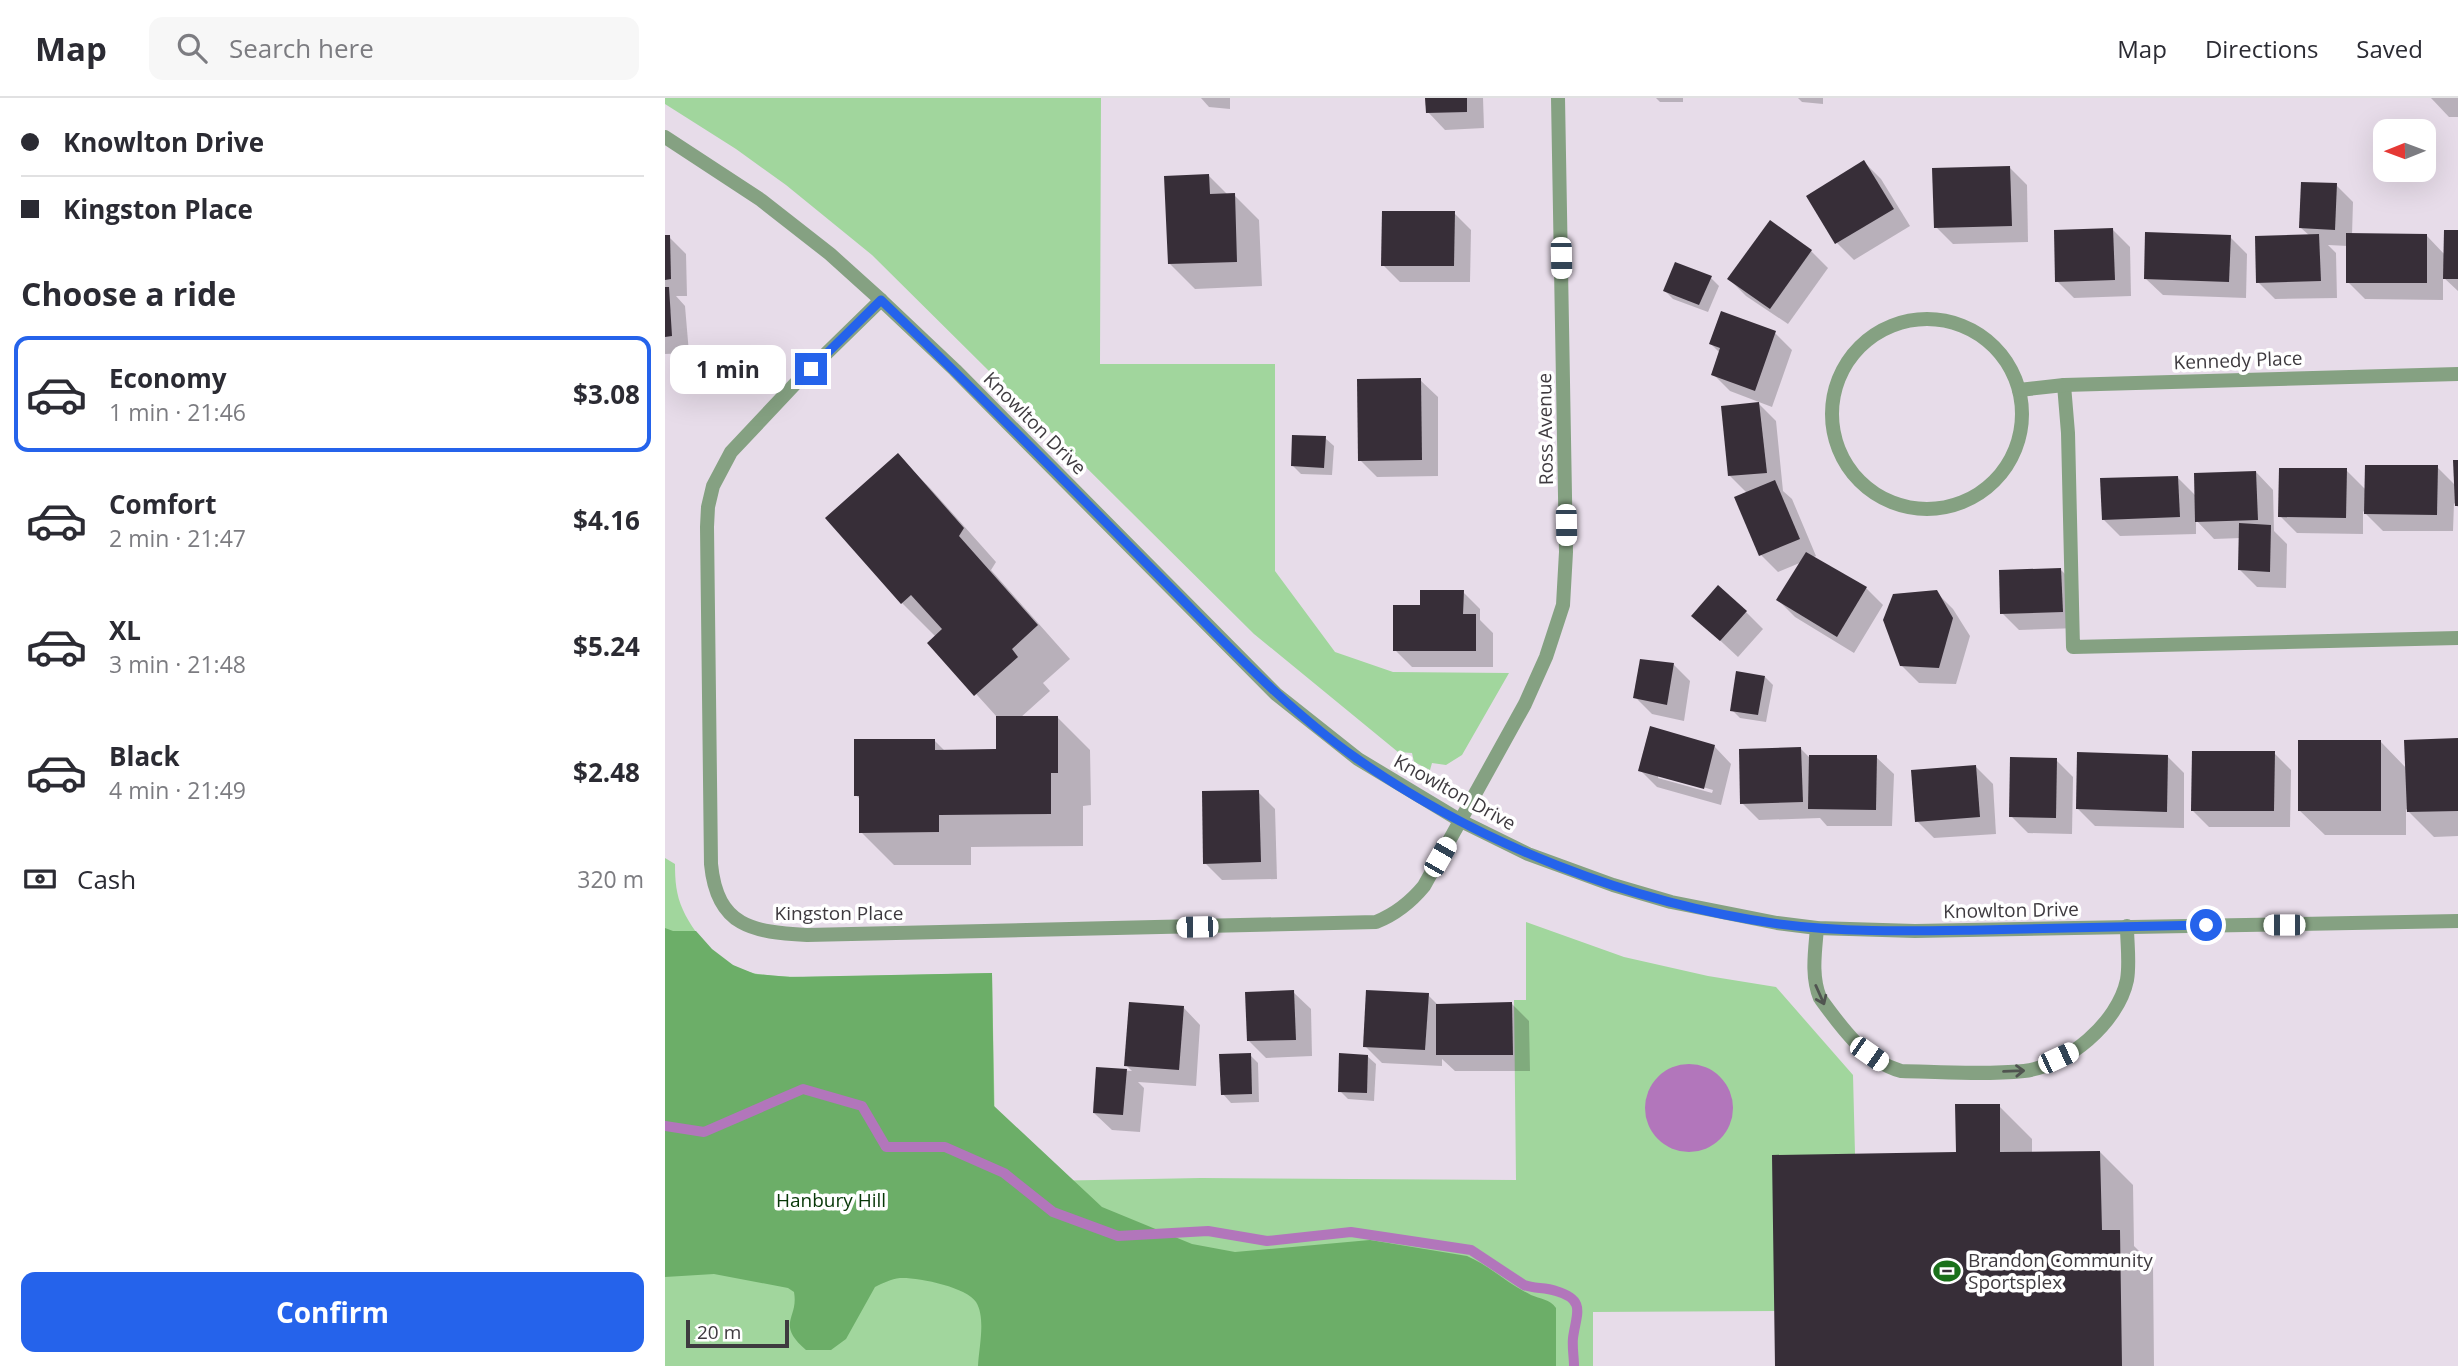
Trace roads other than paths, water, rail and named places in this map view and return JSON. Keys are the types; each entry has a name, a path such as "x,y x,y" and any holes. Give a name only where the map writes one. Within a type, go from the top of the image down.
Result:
{"street":[{"name":"Ross Avenue","path":"1461,821 1525,704 1546,657 1563,606 1566,552 1558,98"},
{"name":"Knowlton Drive","path":"665,137 761,200 830,254 881,300 955,370 1276,694 1358,759 1461,821 1528,854 1613,885 1712,911 1817,928 1915,931 2458,921"},
{"name":"Kingston Place","path":"881,300 795,384 731,452 713,486 707,527 711,864 718,897 728,912 742,924 760,931 807,935 1365,924 1392,915 1411,902 1424,886 1461,821"},
{"path":"1914,318 1946,319 1976,331 2001,352 2018,381 2019,390 2023,414 2019,443 2004,471 1983,492 1955,506 1925,510 1895,504 1868,489 1848,467 1835,439 1832,409 1839,377 1856,349 1882,329 1914,318"},
{"name":"Kennedy Place","path":"2019,390 2064,386 2458,374"},
{"path":"2064,386 2068,433 2073,647 2458,638"},
{"path":"1817,928 1814,970 1819,998 1853,1040 1891,1068 1901,1071 1969,1072 2032,1069 2086,1043 2109,1018 2124,989 2127,979 2127,926"}],"waterway":[{"path":"665,1126 704,1132 803,1089 862,1106 886,1147 945,1147 1004,1173 1053,1212 1118,1236 1208,1231 1267,1241 1351,1232 1471,1250 1524,1285 1552,1290 1566,1295 1576,1303 1574,1366"}],"place":[{"name":"Brandon Community Sportsplex","path":"1947,1271"}],"park label":[{"name":"Hanbury Hill","path":"831,1200"}]}
